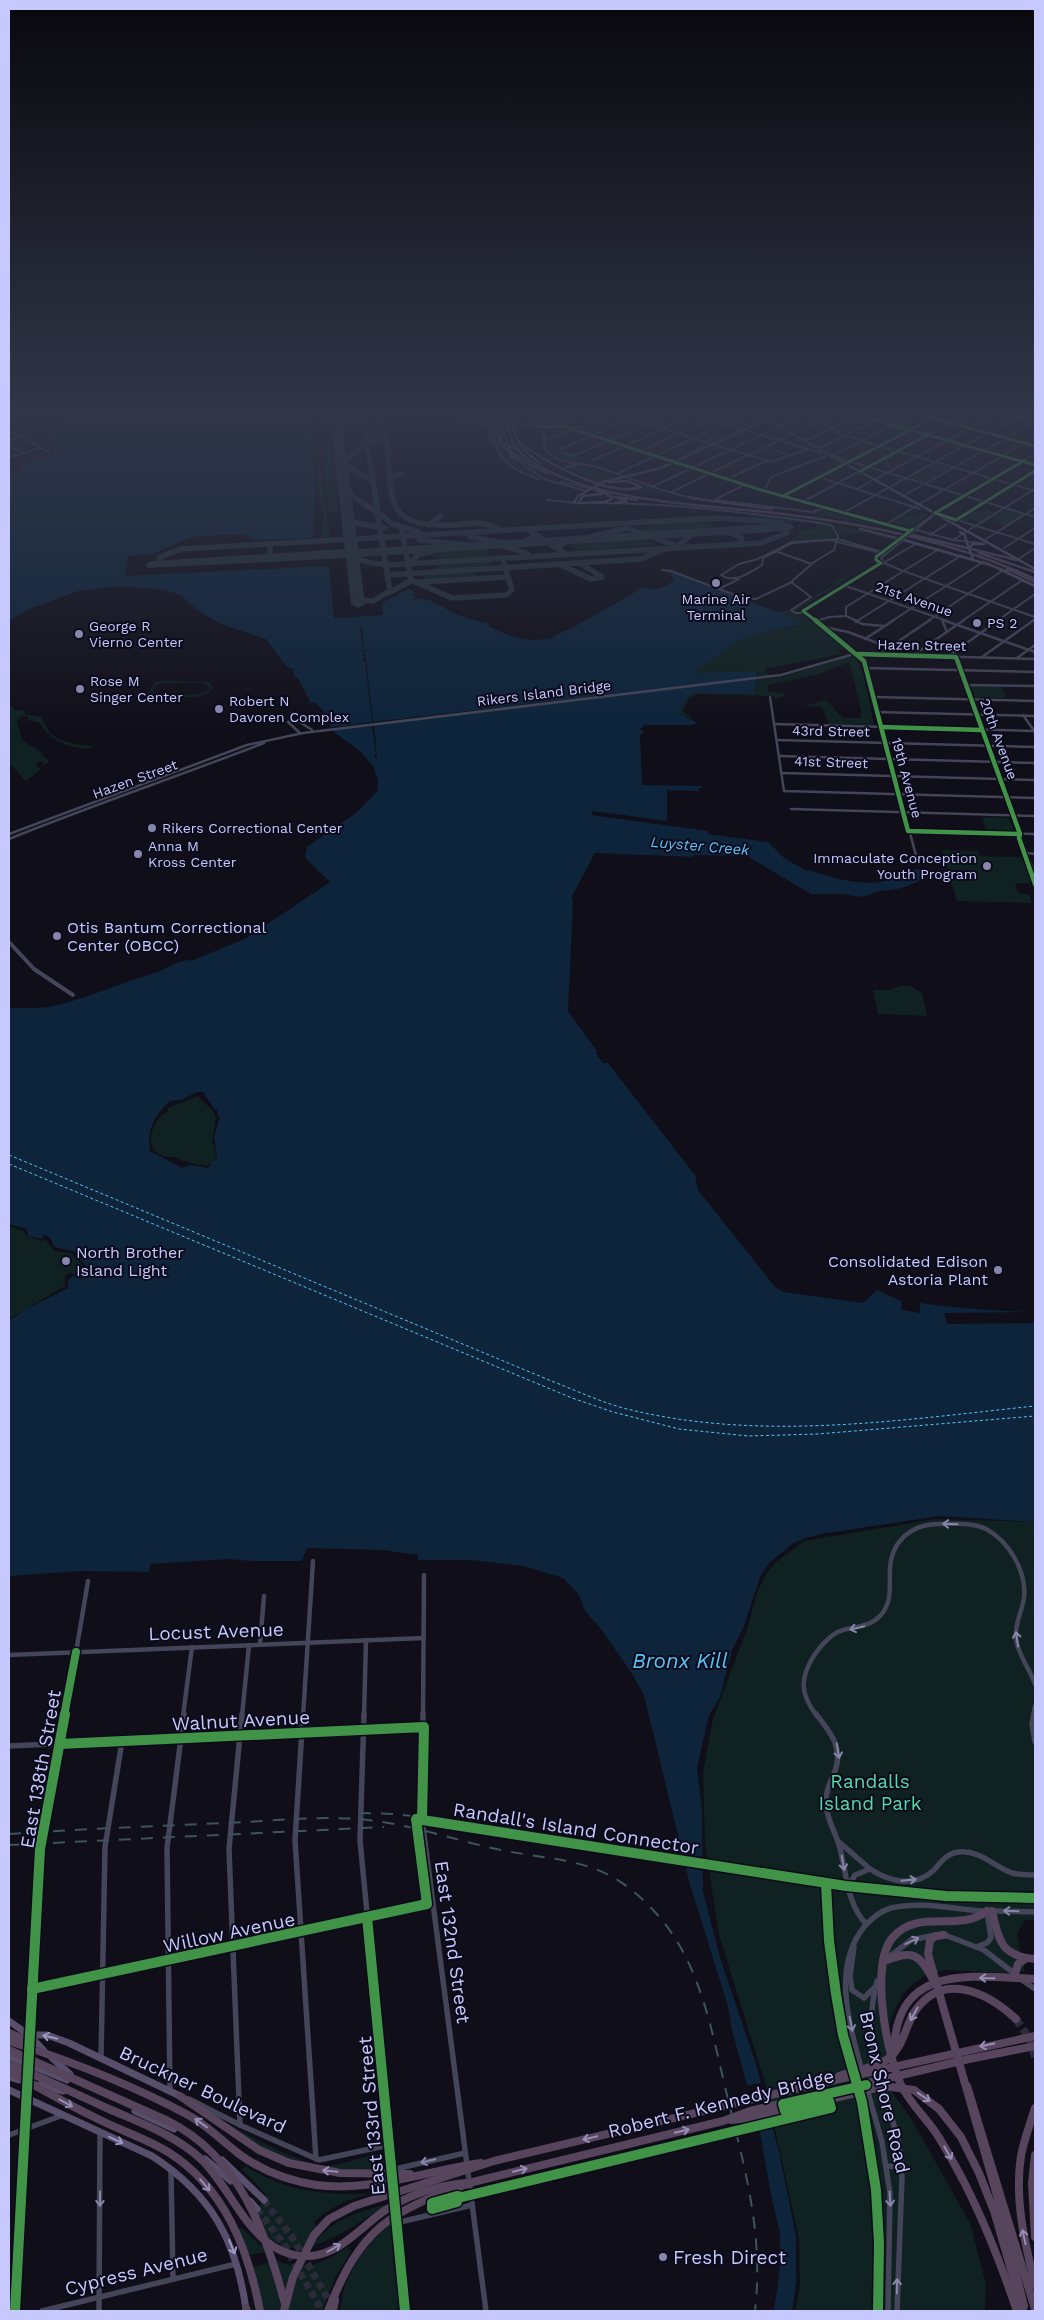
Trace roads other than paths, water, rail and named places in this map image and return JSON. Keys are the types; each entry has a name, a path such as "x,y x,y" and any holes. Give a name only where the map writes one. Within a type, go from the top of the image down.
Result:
{"highway":[{"path":"818,519 892,533 972,556 1035,581"},
{"path":"819,519 909,534 1035,569"},
{"path":"835,519 909,534 1017,560"},
{"path":"962,549 1035,581"},
{"path":"983,562 1035,581"},
{"path":"1003,571 1035,581"},
{"path":"1016,2311 993,2247 967,2188 944,2146 910,2098 897,2071 880,1972 887,1944 899,1930 912,1923 925,1920 976,1920 990,1911 1003,1947 1012,1956 1035,1959"},
{"path":"944,1935 932,1938 927,1947 967,2094 1035,2309"},
{"path":"887,1960 904,1953 918,1956 926,1966 937,1988"},
{"path":"1015,1974 1018,1964 1026,1958"},
{"path":"891,2040 899,2017 910,1999 918,1990 937,1980 958,1977 1035,1979"},
{"path":"825,2082 889,2058 901,2043 918,2006 938,1991 958,1988 981,1993 998,2002 1016,2019"},
{"path":"9,2032 21,2038 29,2035"},
{"name":"Robert F. Kennedy Bridge","path":"458,2169 825,2082 1035,2036"},
{"path":"9,2041 70,2061 178,2110 202,2124 256,2165 306,2183 328,2186 458,2169"},
{"name":"Robert F. Kennedy Bridge","path":"407,2203 460,2185 723,2121 750,2111 890,2077 1035,2046"},
{"path":"9,2050 176,2125 208,2148 233,2177 252,2207 269,2250 285,2311"},
{"path":"9,2064 181,2144 210,2168 258,2234 284,2252 303,2256 319,2255 338,2246 383,2211 407,2203"},
{"path":"9,2071 83,2112 168,2152 192,2170 221,2205 242,2245 253,2278 260,2311"},
{"path":"723,2121 752,2118 884,2086 900,2086 921,2095 948,2120 961,2138 978,2169 1024,2311"},
{"path":"180,2096 218,2119 255,2147 283,2161 311,2169 379,2178"},
{"path":"1035,2108 1020,2157 1018,2190 1021,2219 1035,2285"},
{"path":"1035,2155 1032,2183 1035,2237"},
{"path":"990,2162 1022,2290 1024,2311"},
{"path":"285,2311 290,2287 304,2254 314,2235 328,2219 381,2196 458,2169"},
{"path":"1032,2183 1035,2204"},
{"path":"328,2311 339,2283 361,2246 407,2203"},
{"path":"333,2311 339,2283"}],"main road":[{"path":"941,519 1035,569"},
{"path":"965,533 966,542 972,556"},
{"path":"909,534 916,543 972,556 1021,581 1035,581"},
{"path":"968,547 982,542"},
{"name":"East 138th Street","path":"15,2311 24,2097 40,1849 76,1652"},
{"name":"Bruckner Boulevard","path":"9,2021 29,2035 47,2035 180,2096"},
{"path":"29,2035 84,2087"},
{"path":"9,2056 84,2087 188,2136 226,2163 264,2200"},
{"path":"9,2077 76,2095 180,2141 222,2173 257,2209"},
{"path":"9,2090 152,2156 171,2167 189,2182 206,2202 226,2234 238,2263 247,2310"}],"street":[{"path":"662,570 670,570 747,599 758,598 791,582 812,563 834,550 837,534 832,526 821,522 802,519"},
{"path":"872,519 897,526 909,534"},
{"path":"873,519 888,523 909,534 930,535 966,542 982,542 1018,519"},
{"path":"888,523 895,519"},
{"path":"927,519 876,558 882,563 902,572 1014,609 1035,618"},
{"path":"952,540 987,519"},
{"path":"930,535 956,520 1035,546 1017,560"},
{"path":"1004,548 1035,528"},
{"path":"718,588 725,587 762,566 762,559 790,542 837,540 883,553"},
{"path":"740,578 725,578 721,575 722,572 782,548 792,542 812,541"},
{"path":"791,582 811,597 791,610 795,613 804,613 804,609 916,543"},
{"path":"846,616 846,607 939,549"},
{"path":"775,551 812,563"},
{"path":"775,551 812,563"},
{"path":"856,622 962,555"},
{"path":"865,639 983,562"},
{"path":"878,655 1003,571"},
{"path":"912,656 1021,581"},
{"name":"21st Avenue","path":"844,585 1035,652"},
{"path":"725,587 736,595"},
{"path":"947,657 1035,594"},
{"name":"19th Avenue","path":"804,613 858,654 866,668 884,743 918,862"},
{"path":"816,621 830,617 846,616 856,622 885,626"},
{"path":"982,657 1035,618"},
{"path":"942,620 946,632"},
{"path":"822,626 841,630 888,647"},
{"path":"833,634 841,630"},
{"path":"1017,658 1035,645"},
{"name":"20th Avenue","path":"954,652 1035,874"},
{"path":"989,653 993,658"},
{"name":"Hazen Street","path":"769,677 782,675 842,656 858,654 1035,659"},
{"path":"866,668 1035,672"},
{"name":"Rikers Island Bridge","path":"322,730 769,677"},
{"path":"966,685 1035,686"},
{"path":"770,697 784,791 1035,798"},
{"path":"872,697 1035,701"},
{"path":"876,712 1035,716"},
{"path":"1023,715 1035,731"},
{"path":"300,733 288,722 298,720 306,728 316,731"},
{"path":"775,724 1035,731"},
{"name":"Hazen Street","path":"9,834 246,745 322,730"},
{"name":"Hazen Street","path":"9,839 269,740"},
{"name":"43rd Street","path":"776,740 1035,747"},
{"path":"779,756 1035,763"},
{"name":"41st Street","path":"782,773 1035,780"},
{"path":"791,809 1035,816"},
{"path":"908,831 1035,834"},
{"path":"1027,853 1035,854"},
{"path":"9,942 34,969 73,995"},
{"path":"866,1924 856,1913 838,1840 828,1817 826,1799 828,1788 838,1765 838,1748 832,1734 809,1706 804,1689 804,1674 808,1664 828,1638 840,1631 866,1626 884,1611 890,1594 888,1570 890,1557 910,1531 928,1524 975,1525 993,1533 1007,1547 1020,1570 1024,1588 1023,1604 1016,1627 1017,1644 1035,1684"},
{"path":"314,1561 295,1840 316,2159"},
{"name":"East 132nd Street","path":"424,1575 422,1819 486,2311"},
{"name":"East 138th Street","path":"76,1652 88,1581"},
{"path":"260,1644 264,1596"},
{"name":"Locust Avenue","path":"9,1656 424,1638"},
{"name":"East 133rd Street","path":"366,1640 359,1830 405,2311"},
{"path":"240,2125 230,1839 249,1645"},
{"path":"170,2091 167,1848 192,1647"},
{"path":"1035,1706 1032,1724 1035,1742"},
{"name":"Walnut Avenue","path":"9,1746 424,1727"},
{"path":"101,2059 105,1846 122,1740"},
{"path":"838,1840 870,1869 892,1880 917,1880 928,1874 949,1855 964,1852 980,1856 1014,1874 1035,1874"},
{"path":"848,1886 855,1875 870,1869"},
{"name":"Willow Avenue","path":"32,1990 432,1903"},
{"path":"1035,1912 896,1907 878,1914 866,1924 854,1943 850,1976 853,1992 861,1998 866,1997 871,1993 887,1960 897,1949 917,1938 928,1935 944,1935 976,1946 991,1955 1035,1989"},
{"path":"976,1946 987,1943 991,1938 990,1911"},
{"name":"Bronx Shore Road","path":"854,1943 848,1955 845,1971 849,2010 856,2048 887,2166 891,2211 888,2311"},
{"name":"Bronx Shore Road","path":"877,1981 871,2014 871,2044 891,2111 901,2167 902,2203 897,2311"},
{"name":"Bruckner Boulevard","path":"180,2096 197,2102 240,2125 316,2159 330,2159 389,2145"},
{"path":"9,2135 63,2115"},
{"path":"99,2311 100,2132"},
{"path":"391,2170 465,2153"},
{"path":"887,2166 901,2167"},
{"path":"171,2167 173,2278"},
{"path":"396,2223 472,2205"},
{"path":"888,2261 898,2260"},
{"name":"Cypress Avenue","path":"42,2311 238,2263"}],"water":[{"path":"9,519 313,519 314,532 311,538 259,540 241,534 191,537 153,554 128,556 125,576 329,566 334,618 383,615 382,603 409,589 415,593 412,595 418,597 414,600 430,600 453,613 490,624 488,626 525,640 553,638 553,636 574,627 639,590 641,587 655,589 662,587 674,580 668,571 791,617 796,622 803,624 741,639 695,670 694,673 758,671 754,694 694,693 689,696 679,713 697,723 691,725 645,725 640,729 644,732 640,735 642,785 701,786 703,788 699,788 698,791 667,790 667,821 593,811 591,815 708,831 708,834 768,842 784,858 807,871 810,870 827,876 856,882 876,883 911,870 921,869 924,872 925,876 917,882 902,888 876,892 863,897 840,894 811,894 747,856 694,855 693,857 595,853 572,896 568,1011 597,1051 596,1054 603,1063 608,1063 695,1175 698,1190 776,1288 784,1292 863,1303 877,1290 901,1301 902,1310 920,1313 920,1303 1030,1312 944,1313 947,1324 1035,1323 1035,1522 939,1516 821,1534 792,1544 769,1563 760,1577 744,1626 732,1650 720,1697 709,1715 697,1768 702,1810 703,1891 720,1958 756,2064 780,2156 796,2236 796,2284 792,2311 774,2311 780,2268 780,2232 772,2200 760,2133 732,2030 728,2006 690,1885 644,1695 631,1672 601,1629 585,1611 578,1593 563,1578 523,1566 471,1560 418,1560 418,1555 383,1550 307,1548 302,1561 229,1559 150,1564 149,1572 80,1571 9,1576 9,1321 26,1309 68,1288 68,1280 73,1276 81,1279 92,1272 78,1257 78,1252 54,1247 51,1239 44,1234 42,1239 28,1236 27,1229 9,1224 9,1008 34,1008 58,1005 157,972 179,962 193,960 245,939 330,882 305,858 307,847 357,812 377,792 378,780 373,766 360,751 331,730 323,710 312,702 305,704 310,701 298,678 294,677 293,669 286,666 266,639 221,624 197,610 181,595 166,590 120,586 78,591 32,608 9,620","holes":["197,1092 203,1092 215,1110 218,1109 217,1114 220,1117 214,1137 217,1156 208,1168 190,1165 182,1168 150,1151 149,1137 153,1123 160,1111 170,1101 181,1100"]}],"tunnel":[{"path":"1016,2019 1029,2038 1035,2057"},
{"path":"264,2200 292,2237 331,2304"},
{"path":"257,2209 283,2243 322,2311"}],"railway":[{"path":"359,1813 395,1814 442,1820 854,1885 944,1894 1035,1896"},
{"path":"9,1834 298,1819 368,1820 419,1829 501,1850 584,1865 601,1871 618,1881 636,1893 670,1930 683,1951 702,1996 715,2043 751,2200 757,2254 755,2311"},
{"path":"9,1845 384,1827"}],"place":[{"name":"Marine Air Terminal","path":"716,583"},
{"name":"PS 2","path":"977,623"},
{"name":"George R Vierno Center","path":"79,634"},
{"name":"Rose M Singer Center","path":"80,689"},
{"name":"Robert N Davoren Complex","path":"219,709"},
{"name":"Rikers Correctional Center","path":"152,828"},
{"name":"Anna M Kross Center","path":"138,854"},
{"name":"Immaculate Conception Youth Program","path":"987,866"},
{"name":"Otis Bantum Correctional Center (OBCC)","path":"57,936"},
{"name":"North Brother Island Light","path":"66,1261"},
{"name":"Consolidated Edison Astoria Plant","path":"998,1270"},
{"name":"Fresh Direct","path":"663,2257"}],"water label":[{"name":"Luyster Creek","path":"700,846"},
{"name":"Bronx Kill","path":"680,1661"}],"park label":[{"name":"Randalls Island Park","path":"870,1792"}]}
